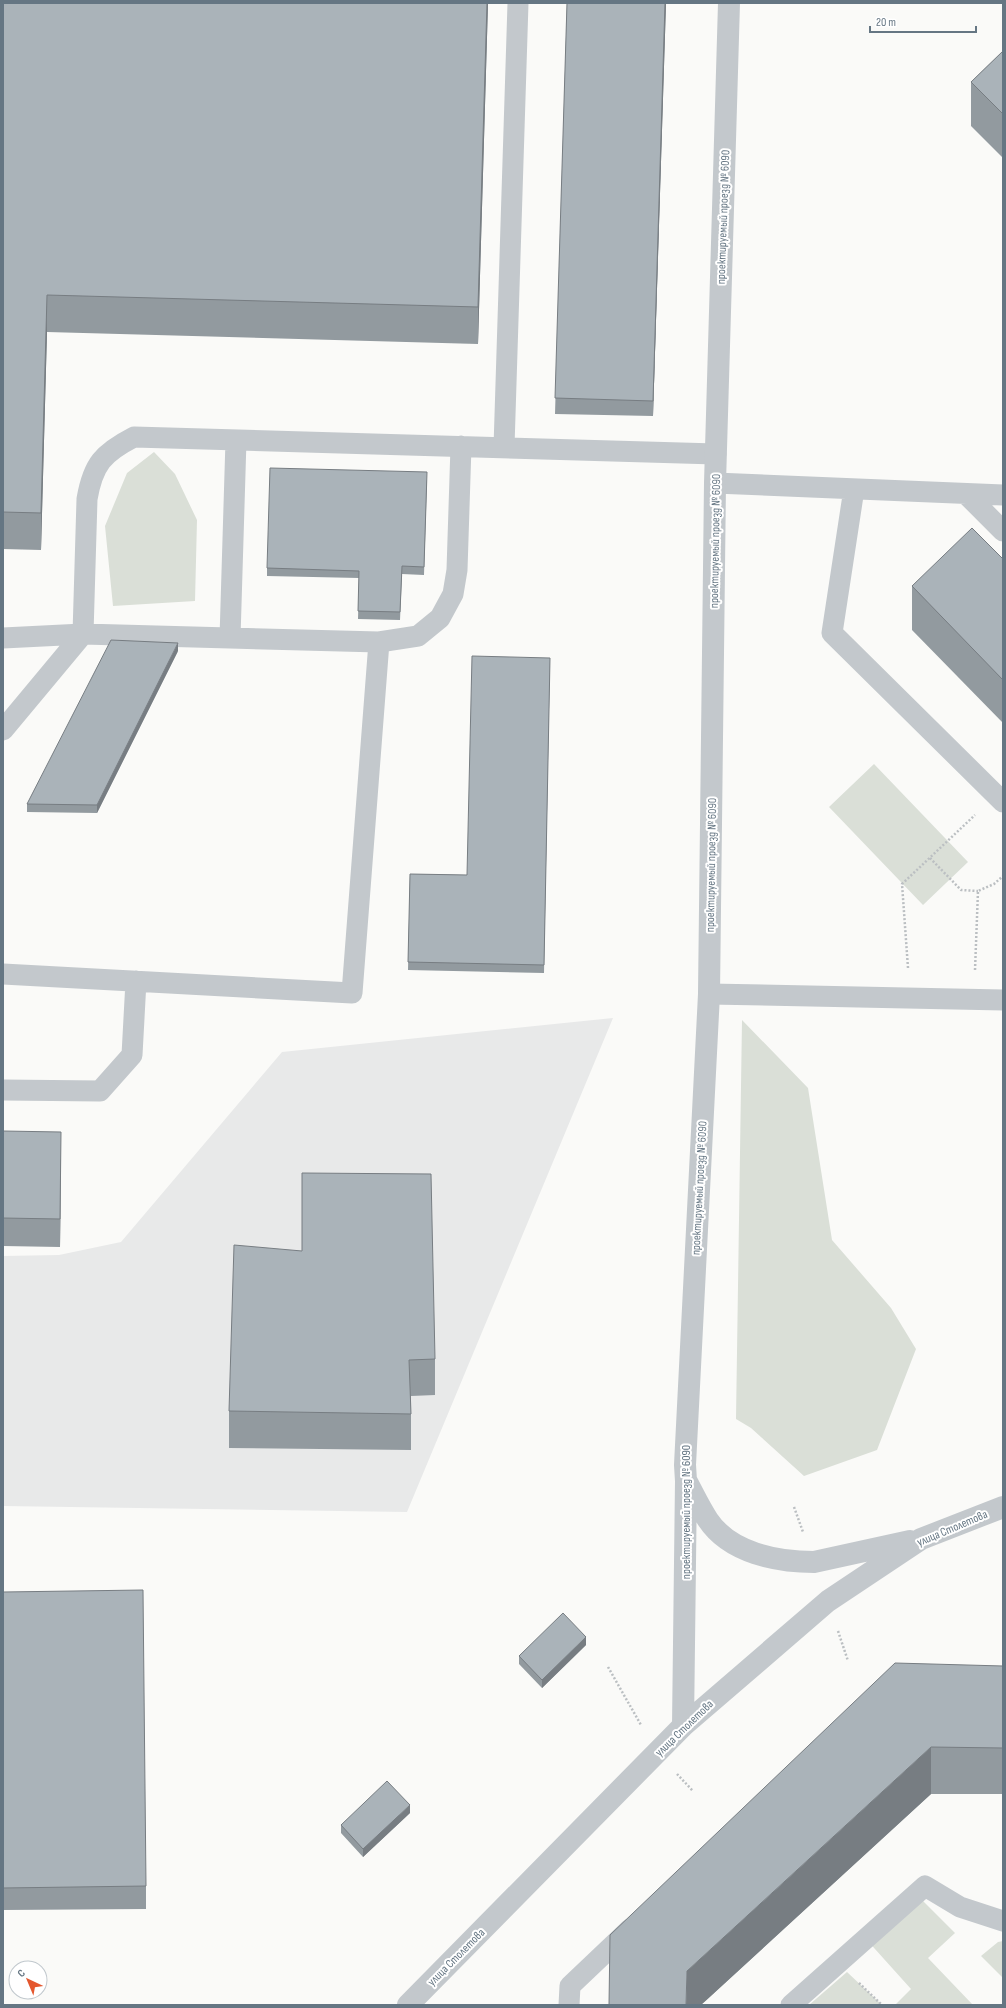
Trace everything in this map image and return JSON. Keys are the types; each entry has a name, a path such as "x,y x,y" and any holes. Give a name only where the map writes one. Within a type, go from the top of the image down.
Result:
{"street":[{"name":"проектируемый проезд № 6090","path":"683,1726 685,1465 709,994 716,454 729,3"},
{"path":"686,1481 709,1521 729,1540 757,1555 803,1562 814,1562 921,1539"},
{"name":"улица Столетова","path":"415,2002 683,1726 828,1601 921,1539 1003,1506"}],"lane":[{"path":"504,447 518,3"},
{"path":"3,730 83,634 87,499 90,479 101,461 113,448 134,437 716,454"},
{"path":"230,638 236,440"},
{"path":"3,638 83,634 379,642 418,636 440,618 453,594 457,570 461,446"},
{"path":"716,483 1003,495"},
{"path":"854,489 832,633 999,798"},
{"path":"966,494 1003,531"},
{"path":"3,974 352,993 379,642"},
{"path":"3,1090 100,1091 132,1055 136,981"},
{"path":"709,994 1003,1000"},
{"path":"791,2005 925,1886 960,1907 1003,1921"},
{"path":"569,2005 570,1986 644,1916"}],"path":[{"path":"910,999 902,884 999,798"},
{"path":"930,858 960,890 978,891 994,884 1003,876"},
{"path":"974,1000 978,891"}],"shaded area":[{"path":"154,452 175,474 197,520 195,601 113,606 105,526 127,473"},
{"path":"874,764 968,862 923,905 829,807"},
{"path":"613,1018 407,1512 3,1506 3,1256 59,1255 121,1242 282,1052"},
{"path":"742,1020 808,1088 832,1240 891,1308 916,1349 877,1450 804,1476 751,1428 736,1419"},
{"path":"916,1894 955,1933 928,1958 973,2005 895,2005 911,1989 866,1939"},
{"path":"1003,1941 1003,1978 981,1956 998,1942"},
{"path":"847,1972 882,2005 809,2005"}],"building":[{"path":"3,3 487,3 478,307 47,295 41,513 3,512"},
{"path":"567,3 665,3 653,401 555,398"},
{"path":"1003,51 1003,114 971,82"},
{"path":"270,468 427,472 424,567 402,566 400,612 358,611 359,571 267,568"},
{"path":"972,528 1003,559 1003,680 912,586"},
{"path":"111,640 178,643 97,805 27,804"},
{"path":"472,656 550,658 544,965 408,962 410,874 467,875"},
{"path":"3,1131 61,1132 60,1219 3,1218"},
{"path":"302,1173 431,1174 435,1359 409,1360 411,1414 229,1411 234,1245 302,1251"},
{"path":"143,1590 146,1886 3,1888 3,1592"},
{"path":"563,1613 586,1637 542,1680 519,1656"},
{"path":"895,1663 1003,1666 1003,1748 931,1747 687,1971 686,2005 609,2005 610,1935"},
{"path":"387,1781 410,1805 363,1849 341,1825"}]}
